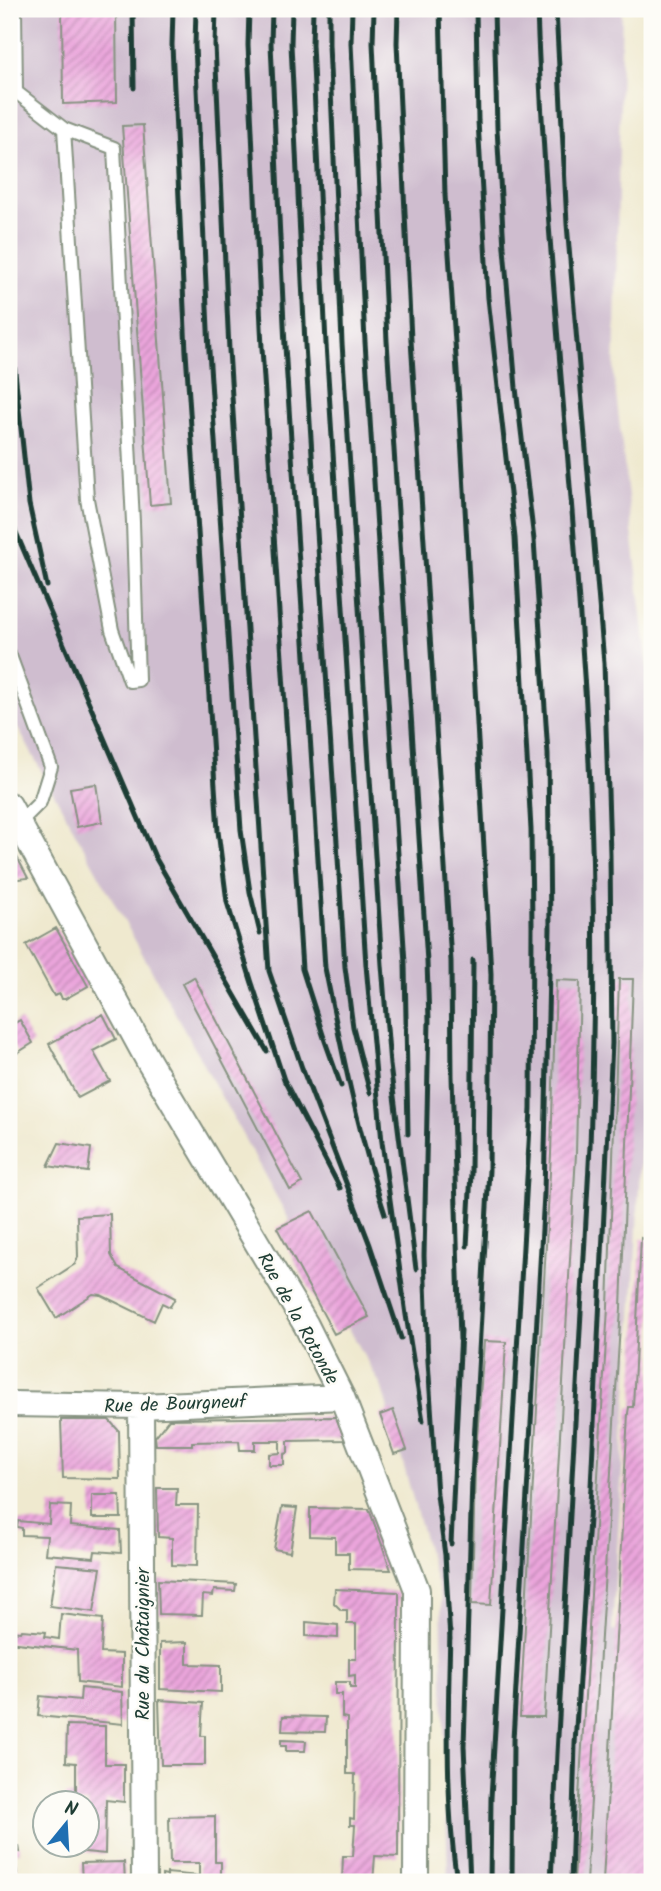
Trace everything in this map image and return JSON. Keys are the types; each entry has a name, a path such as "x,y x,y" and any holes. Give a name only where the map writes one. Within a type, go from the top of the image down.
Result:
{"street":[{"name":"Rue de la Rotonde","path":"14,814 149,1062 306,1325 342,1397 416,1590 416,1882"},
{"name":"Rue de Bourgneuf","path":"9,1404 141,1406 342,1397"},
{"name":"Rue du Châtaignier","path":"141,1406 144,1882"}],"lane":[{"path":"15,9 12,92 64,129 114,148 133,522 138,680 130,681 113,630 87,499 64,129"},
{"path":"9,653 51,767 40,802 14,814"}],"shaded area":[{"path":"9,9 622,9 614,377 652,701 652,937 612,1630 622,1632 610,1882 448,1882 441,1599 382,1388 9,712"}],"building":[{"path":"62,9 116,9 117,102 63,104"},
{"path":"143,125 171,503 150,505 122,126"},
{"path":"96,784 102,822 77,827 70,788"},
{"path":"9,842 28,878 9,880"},
{"path":"56,928 88,986 65,999 62,999 60,994 54,996 26,945"},
{"path":"194,977 302,1183 290,1190 182,984"},
{"path":"619,979 633,979 621,1308 586,1882 574,1882 608,1307"},
{"path":"556,980 580,981 576,1154 544,1717 520,1717 551,1154"},
{"path":"103,1014 116,1039 93,1051 110,1081 78,1098 49,1044"},
{"path":"20,1020 33,1043 17,1053 9,1039 9,1026"},
{"path":"59,1143 91,1148 88,1172 48,1166"},
{"path":"312,1211 369,1317 334,1334 277,1228"},
{"path":"110,1214 111,1255 118,1268 175,1298 170,1307 162,1303 154,1321 101,1295 93,1294 56,1318 38,1288 75,1264 78,1257 77,1216"},
{"path":"641,1238 652,1241 652,1882 603,1882 628,1413 629,1407 633,1407"},
{"path":"484,1341 506,1342 491,1605 472,1604 475,1466"},
{"path":"393,1410 407,1450 394,1454 380,1415"},
{"path":"336,1417 345,1440 288,1441 284,1465 269,1465 269,1454 280,1453 280,1441 255,1441 255,1450 240,1450 239,1441 156,1445 155,1437 169,1419"},
{"path":"61,1420 109,1420 119,1431 120,1479 63,1478"},
{"path":"157,1488 177,1488 176,1505 198,1505 197,1566 172,1565 172,1538 158,1537"},
{"path":"92,1495 120,1495 121,1518 92,1518"},
{"path":"50,1505 71,1506 70,1526 120,1530 121,1553 95,1551 94,1558 45,1554 47,1536 22,1535 22,1528 17,1527 18,1521 49,1524"},
{"path":"282,1507 297,1508 290,1552 274,1549"},
{"path":"310,1508 369,1509 391,1570 349,1569 349,1553 335,1553 335,1537 310,1536"},
{"path":"56,1564 101,1568 94,1612 50,1606"},
{"path":"158,1580 236,1584 235,1591 214,1590 213,1596 203,1595 202,1615 159,1614"},
{"path":"335,1589 399,1594 398,1857 375,1856 373,1882 342,1882 343,1856 353,1856 355,1825 350,1825 350,1818 354,1819 355,1774 347,1774 347,1718 342,1717 342,1694 335,1694 335,1682 350,1682 350,1688 355,1688 355,1675 349,1676 349,1659 356,1659 356,1624 347,1624 347,1610 341,1610 334,1603"},
{"path":"61,1614 103,1619 101,1653 122,1654 122,1687 78,1682 77,1650 9,1642 9,1631 22,1630 46,1632 45,1637 59,1639"},
{"path":"306,1622 338,1625 338,1638 306,1636"},
{"path":"187,1642 187,1664 221,1665 221,1692 160,1689 160,1643"},
{"path":"81,1688 122,1692 123,1724 38,1716 40,1696 80,1700"},
{"path":"159,1700 203,1703 201,1736 205,1736 205,1765 161,1765"},
{"path":"283,1716 326,1717 325,1732 282,1731"},
{"path":"67,1725 105,1726 105,1764 124,1764 124,1802 106,1800 105,1854 102,1854 102,1790 76,1790 76,1763 66,1762"},
{"path":"281,1740 306,1741 305,1751 286,1751 286,1746 281,1746"},
{"path":"215,1816 215,1862 221,1862 221,1878 247,1882 162,1882 162,1875 167,1876 167,1873 199,1876 199,1863 170,1863 169,1817"},
{"path":"9,1819 12,1820 14,1846 19,1846 20,1852 13,1851 17,1873 9,1875"},
{"path":"124,1862 125,1882 82,1882 81,1863"}],"railway":[{"path":"133,9 134,88"},
{"path":"173,9 172,45 186,352 218,831 227,902 284,1080 340,1188"},
{"path":"196,9 195,45 209,351 241,830 250,892 260,933"},
{"path":"216,9 215,45 229,350 269,971 302,1068 370,1245 401,1338"},
{"path":"249,9 248,45 262,348 302,969 341,1086"},
{"path":"272,9 271,44 285,346 325,968 359,1123 385,1214"},
{"path":"292,9 291,44 305,345 345,967 353,1027 370,1093"},
{"path":"313,9 312,44 326,344 366,965 382,1142 423,1421"},
{"path":"329,9 342,343 382,965 390,1065 416,1269"},
{"path":"352,9 351,43 365,342 405,963 408,1134"},
{"path":"374,9 373,43 387,341 427,962 429,1020 424,1256 428,1361 450,1640"},
{"path":"398,9 397,43 411,340 451,961 460,1340"},
{"path":"440,9 445,195 491,974 489,1170 472,1479 464,1746 470,1882"},
{"path":"476,9 478,121 488,298 515,538 531,830 532,927 531,1109 491,1798 490,1882"},
{"path":"494,9 504,248 516,388 534,540 548,754 550,928 544,1194 513,1740 512,1882"},
{"path":"537,9 550,243 585,695 594,953 590,1146 551,1882"},
{"path":"556,9 567,224 604,663 612,1043 591,1487 575,1744 571,1882"},
{"path":"9,315 29,504 47,586"},
{"path":"9,516 155,857 267,1051"},
{"path":"467,1246 471,1173 473,960"},
{"path":"451,1544 461,1330"},
{"path":"450,1631 449,1788 457,1882"}]}
